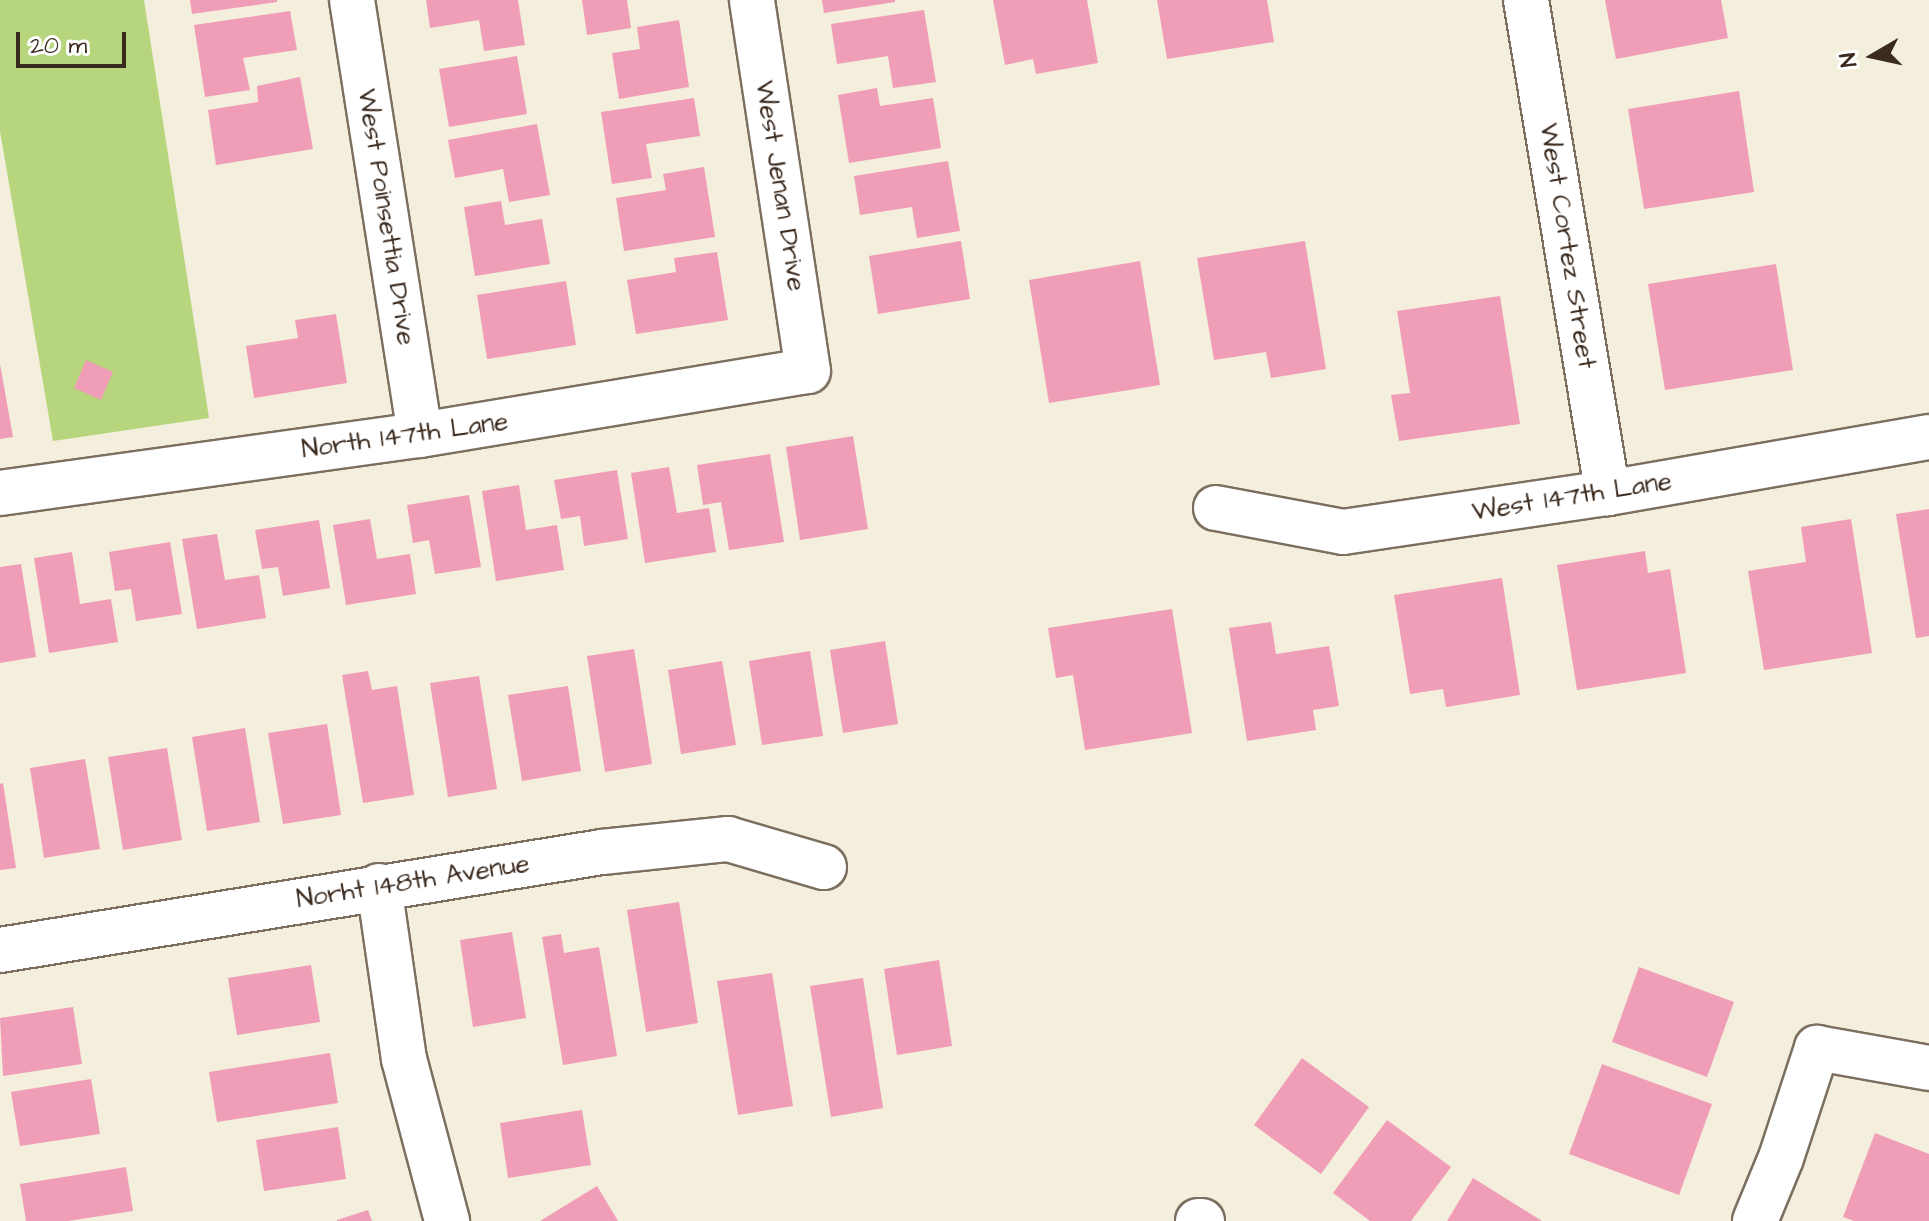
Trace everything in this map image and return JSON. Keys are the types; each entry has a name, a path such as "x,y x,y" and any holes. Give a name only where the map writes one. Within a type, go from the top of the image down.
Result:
{"street":[{"name":"West Poinsettia Drive","path":"352,0 420,435"},
{"name":"West Jenan Drive","path":"752,0 808,371"},
{"name":"West Cortez Street","path":"1526,0 1608,493"},
{"name":"North 147th Lane","path":"0,493 420,435 808,371"},
{"name":"West 147th Lane","path":"1216,508 1343,532 1608,493 1929,437"},
{"name":"Norht 148th Avenue","path":"0,950 379,886 602,852 728,839 824,867"},
{"path":"379,886 404,1059 447,1221"},
{"path":"1755,1221 1781,1158 1817,1048 1929,1068"}],"green space":[{"path":"0,0 144,0 209,418 53,441 0,131"}],"building":[{"path":"190,0 277,0 277,2 192,14"},
{"path":"426,0 518,0 525,45 484,51 479,20 430,28"},
{"path":"582,0 627,0 631,28 587,35"},
{"path":"822,0 895,0 895,2 824,13"},
{"path":"993,0 1087,0 1098,63 1036,74 1033,59 1005,65"},
{"path":"1157,0 1267,0 1274,42 1167,59"},
{"path":"1605,0 1721,0 1728,38 1616,59"},
{"path":"924,10 936,82 893,88 888,56 837,64 831,24"},
{"path":"290,11 297,50 243,58 250,90 205,97 194,25"},
{"path":"679,20 689,87 619,99 612,53 640,49 637,27"},
{"path":"517,56 527,114 449,127 439,69"},
{"path":"300,77 313,149 216,165 208,110 258,102 257,86"},
{"path":"877,88 880,106 933,98 941,148 849,163 838,95"},
{"path":"1739,91 1754,192 1644,209 1628,109"},
{"path":"694,98 700,136 646,144 652,178 612,184 601,112"},
{"path":"537,124 550,195 509,202 503,169 455,178 448,140"},
{"path":"948,161 960,231 917,238 912,207 860,215 854,176"},
{"path":"704,167 715,237 624,251 616,198 666,190 663,174"},
{"path":"501,201 505,225 542,219 550,264 475,276 464,207"},
{"path":"961,241 970,299 878,314 869,256"},
{"path":"1305,241 1326,369 1271,378 1266,352 1214,360 1197,258"},
{"path":"717,252 728,320 636,334 627,280 676,272 674,258"},
{"path":"1140,261 1160,385 1049,403 1029,280"},
{"path":"1776,264 1793,370 1665,390 1648,284"},
{"path":"566,281 576,345 487,359 477,295"},
{"path":"1500,296 1520,424 1399,441 1391,395 1410,393 1397,311"},
{"path":"336,314 347,383 254,398 246,346 298,338 295,320"},
{"path":"86,360 113,372 101,400 74,388"},
{"path":"0,364 13,437 0,439"},
{"path":"853,436 868,529 800,540 786,447"},
{"path":"770,454 784,542 729,550 721,502 703,505 697,465"},
{"path":"669,467 677,513 709,508 716,552 645,563 631,473"},
{"path":"617,470 628,539 584,546 580,516 561,519 554,480"},
{"path":"519,485 526,530 557,525 564,570 496,581 482,491"},
{"path":"469,495 481,567 435,574 429,540 413,543 407,505"},
{"path":"1929,509 1929,636 1916,638 1896,514"},
{"path":"370,519 377,559 410,554 416,594 346,605 333,525"},
{"path":"1851,519 1872,653 1764,670 1748,571 1806,562 1801,527"},
{"path":"319,520 330,588 283,596 278,567 262,569 255,530"},
{"path":"217,534 225,580 259,575 266,618 197,629 182,539"},
{"path":"170,542 182,614 136,621 131,589 115,591 109,552"},
{"path":"1645,551 1648,573 1670,569 1686,673 1577,690 1557,565"},
{"path":"72,552 80,604 111,599 118,642 49,653 34,558"},
{"path":"21,564 36,657 0,663 0,567"},
{"path":"1502,578 1520,695 1446,707 1443,689 1410,694 1394,595"},
{"path":"1172,609 1192,733 1085,750 1073,675 1056,678 1048,628"},
{"path":"1271,622 1276,654 1329,646 1339,706 1313,710 1316,730 1247,741 1229,628"},
{"path":"885,641 898,724 843,733 830,650"},
{"path":"634,649 652,764 605,772 587,656"},
{"path":"810,651 823,736 762,745 749,661"},
{"path":"722,661 736,745 681,754 668,670"},
{"path":"368,671 372,690 397,686 414,795 363,803 342,675"},
{"path":"479,676 497,789 448,797 430,683"},
{"path":"568,686 581,771 522,781 508,695"},
{"path":"327,724 341,815 283,824 268,733"},
{"path":"245,728 260,822 207,831 192,737"},
{"path":"167,748 182,840 123,850 108,757"},
{"path":"85,759 100,849 44,858 30,768"},
{"path":"3,783 16,868 0,870 0,784"},
{"path":"679,902 698,1023 646,1032 627,910"},
{"path":"512,932 526,1018 473,1027 460,940"},
{"path":"561,934 564,953 599,947 617,1056 563,1065 542,937"},
{"path":"939,960 952,1046 897,1055 884,969"},
{"path":"311,965 320,1022 237,1035 228,978"},
{"path":"1639,967 1734,1002 1707,1077 1612,1042"},
{"path":"772,973 793,1106 738,1115 717,981"},
{"path":"863,978 883,1108 831,1117 810,986"},
{"path":"73,1007 82,1064 3,1076 0,1018"},
{"path":"330,1053 338,1103 217,1122 209,1072"},
{"path":"1302,1058 1369,1107 1321,1174 1254,1125"},
{"path":"1602,1064 1712,1104 1679,1195 1569,1154"},
{"path":"91,1079 100,1134 20,1146 11,1092"},
{"path":"582,1110 591,1165 508,1178 500,1123"},
{"path":"1387,1120 1451,1167 1411,1221 1370,1221 1333,1193"},
{"path":"338,1127 346,1179 264,1191 256,1140"},
{"path":"1875,1133 1929,1154 1929,1221 1854,1221 1843,1217"},
{"path":"126,1167 133,1211 68,1221 26,1221 20,1184"},
{"path":"1473,1178 1542,1221 1447,1221"},
{"path":"597,1186 618,1221 540,1221"},
{"path":"368,1210 372,1221 337,1221 337,1220"}]}
